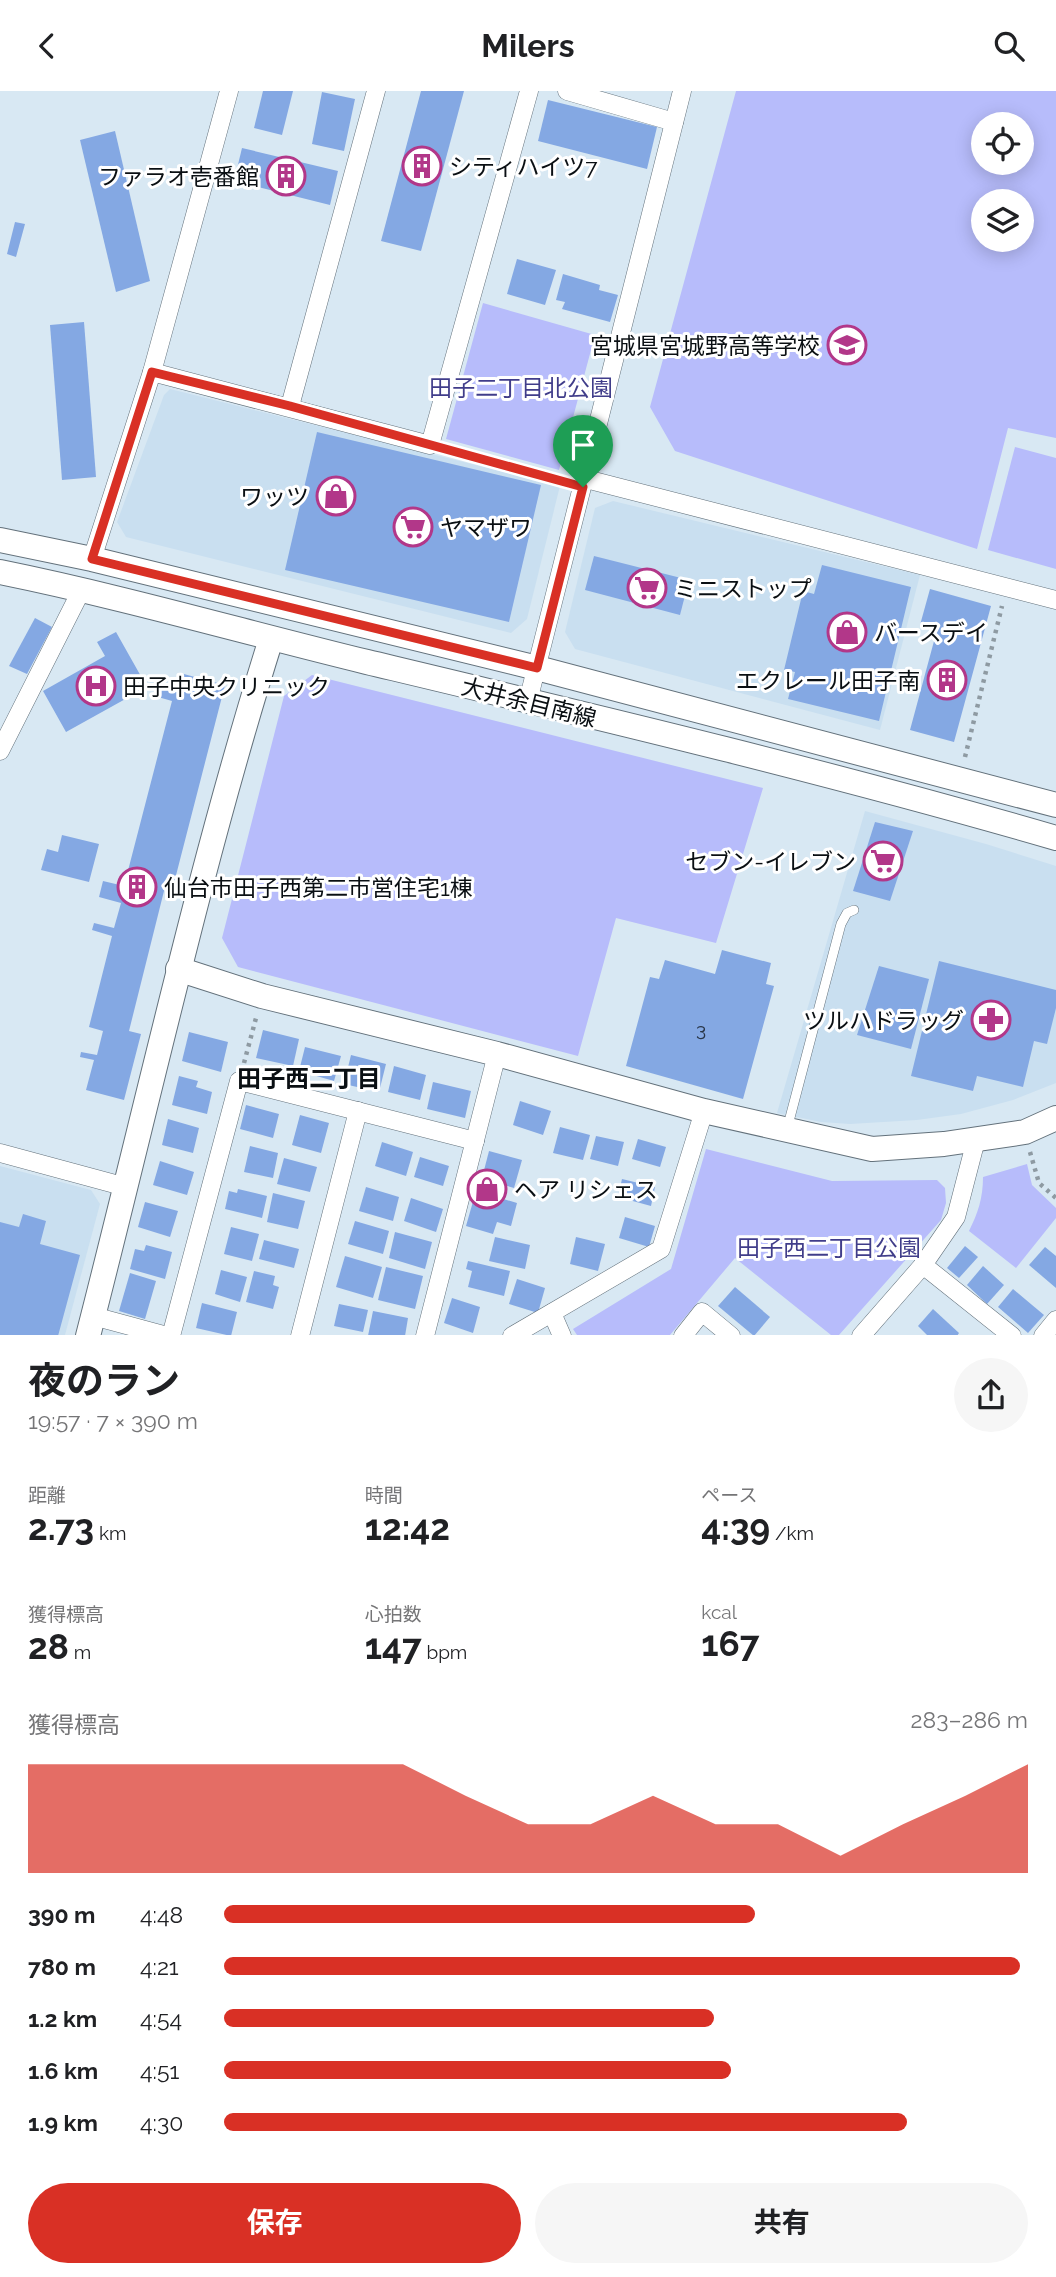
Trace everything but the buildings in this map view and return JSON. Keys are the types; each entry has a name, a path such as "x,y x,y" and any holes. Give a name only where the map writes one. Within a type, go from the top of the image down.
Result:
{"street":[{"path":"92,559 152,372 229,91"},
{"path":"290,406 376,91"},
{"path":"152,372 290,406 430,445 529,91"},
{"path":"567,91 674,123"},
{"path":"528,701 682,91"},
{"path":"584,483 1056,600"},
{"path":"0,540 92,559 537,668 1056,805"},
{"name":"大井余目南線","path":"0,572 82,589 271,639 528,701 943,806 1056,838"},
{"path":"0,751 82,589"},
{"path":"271,639 178,969 127,1187 90,1326 169,1335 239,1081 475,1141"},
{"path":"178,969 262,996 497,1054 704,1111 872,1149 976,1140 1025,1132 1056,1118"},
{"path":"425,1335 497,1054"},
{"path":"300,1335 358,1111"},
{"path":"512,1335 662,1249 704,1111"},
{"path":"861,1335 923,1265 956,1217 976,1140"},
{"path":"0,1153 127,1187"},
{"path":"923,1265 1012,1335"},
{"path":"682,1335 702,1312 731,1335"},
{"path":"552,1313 562,1335"},
{"path":"1043,1335 1056,1320"}],"lane":[{"path":"786,1130 841,924 847,913 854,911"}],"path":[{"path":"430,445 584,483"},
{"path":"959,778 1006,586"},
{"path":"239,1081 262,996"},
{"path":"1025,1132 1039,1183 1056,1198"}],"shaded area":[{"path":"170,389 560,486 527,619 511,633 126,537 117,522 164,395"},
{"path":"613,501 920,575 880,730 575,649 565,632 595,508"},
{"path":"865,811 1056,866 1056,1083 1013,1100 961,1114 917,1120 850,1124 821,1122 777,1113"},
{"path":"0,1166 91,1190 100,1204 65,1335 0,1335"}],"green space":[{"name":"宮城県宮城野高等学校","path":"736,91 1056,91 1056,438 1008,428 977,549 675,451 650,407"},
{"name":"田子二丁目北公園","path":"483,303 595,335 559,470 446,439"},
{"path":"1015,447 1056,458 1056,569 988,550"},
{"path":"312,675 763,788 716,943 616,918 578,1056 238,967 222,938 284,696"},
{"name":"田子西二丁目公園","path":"706,1149 832,1181 937,1180 945,1188 946,1203 941,1220 839,1335 831,1335 735,1258 670,1335 577,1335 573,1329 671,1269"},
{"path":"1027,1164 1032,1185 1056,1208 1056,1218 1016,1268 969,1231 979,1205 983,1177"}],"place":[{"name":"シティハイツ7","path":"422,166"},
{"name":"ファラオ壱番館","path":"286,176"},
{"name":"宮城県宮城野高等学校","path":"847,345"},
{"name":"ワッツ","path":"336,496"},
{"name":"ヤマザワ","path":"413,527"},
{"name":"ミニストップ","path":"647,588"},
{"name":"バースデイ","path":"847,632"},
{"name":"エクレール田子南","path":"947,680"},
{"name":"田子中央クリニック","path":"96,686"},
{"name":"セブン-イレブン","path":"883,861"},
{"name":"仙台市田子西第二市営住宅1棟","path":"137,887"},
{"name":"ツルハドラッグ","path":"991,1020"},
{"name":"ヘア リシェス","path":"487,1189"}],"district":[{"name":"田子西二丁目","path":"309,1078"}],"route":[{"path":"152,372 290,406 583,487 537,668 92,559 152,372"}]}
